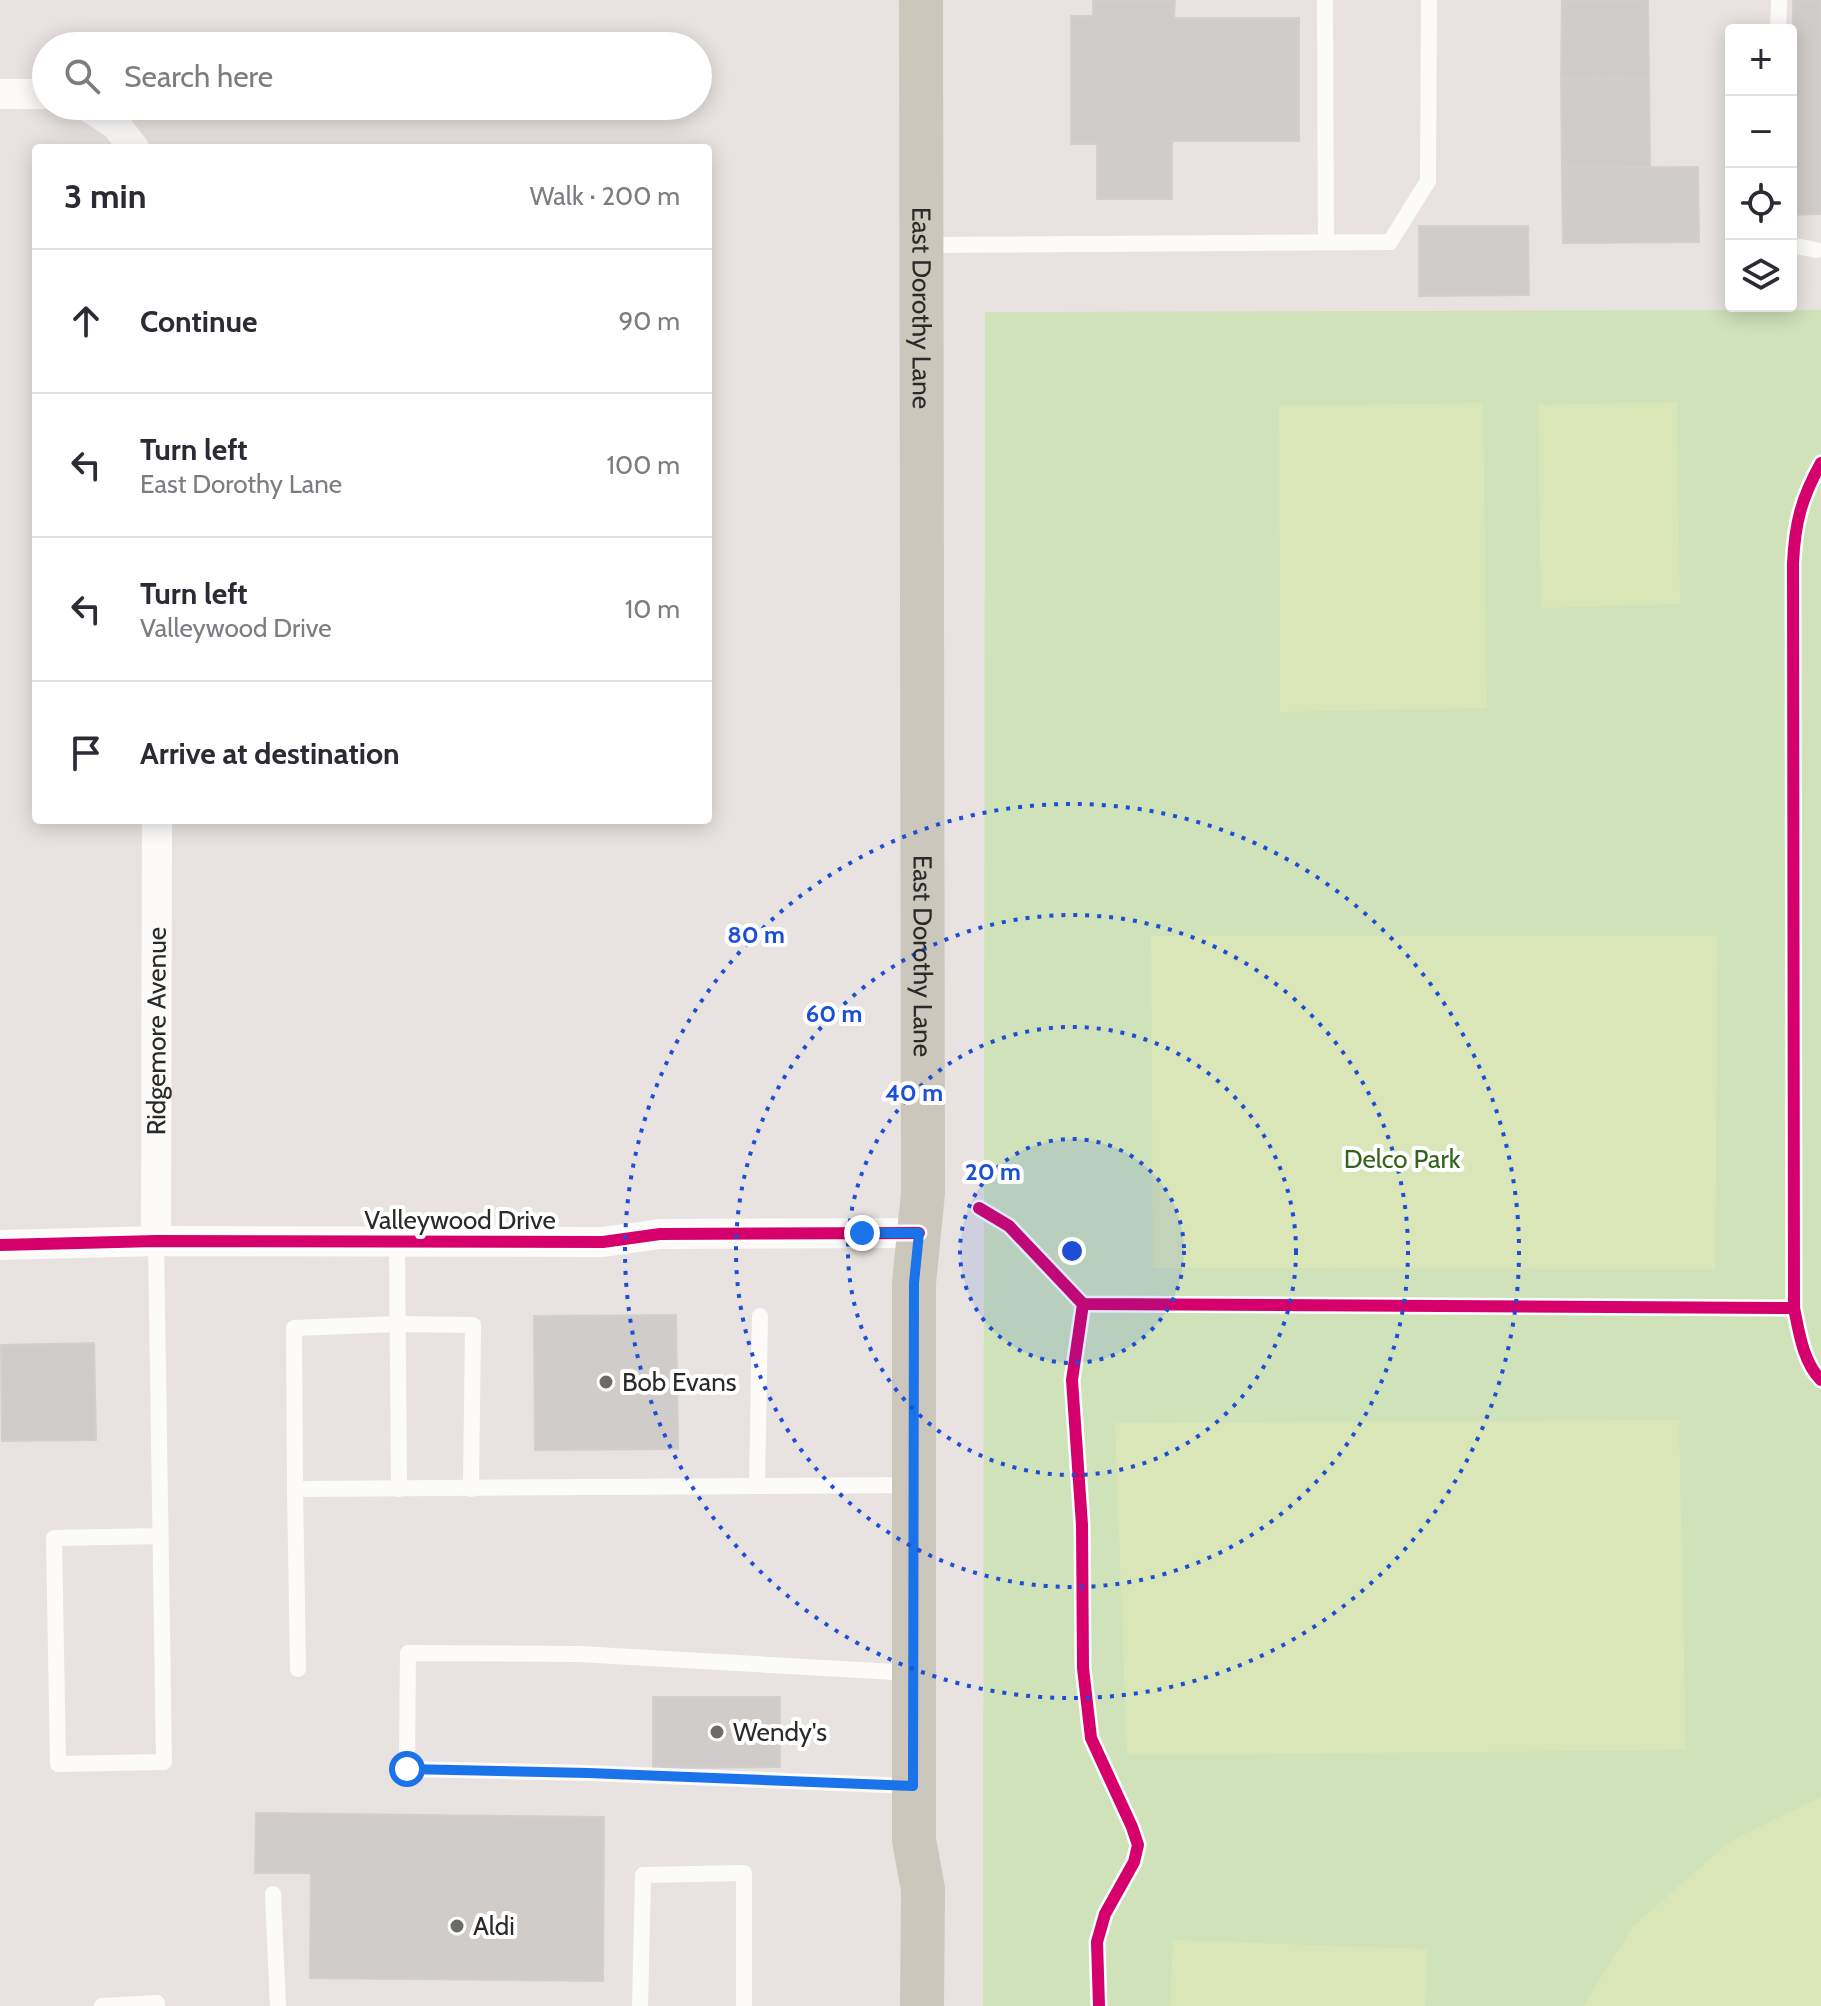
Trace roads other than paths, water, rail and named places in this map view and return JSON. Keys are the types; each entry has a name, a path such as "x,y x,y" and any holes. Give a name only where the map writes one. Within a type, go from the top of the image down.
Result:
{"main road":[{"name":"East Dorothy Lane","path":"921,0 923,1193 914,1283 913,1786 914,1840 923,1889 922,2006"}],"street":[{"path":"0,94 32,94"},
{"path":"108,120 131,144"},
{"name":"Ridgemore Avenue","path":"156,1241 157,824"},
{"name":"Valleywood Drive","path":"0,1245 156,1241 603,1242 660,1234 919,1233"}],"lane":[{"path":"1325,0 1326,242"},
{"path":"923,245 1390,242 1428,181 1429,0"},
{"path":"1778,24 1779,0"},
{"path":"1797,246 1816,250"},
{"path":"156,1241 164,1762 58,1764 54,1538 160,1536"},
{"path":"397,1243 399,1489"},
{"path":"757,1486 760,1316"},
{"path":"298,1669 294,1328 473,1325 471,1489"},
{"path":"295,1489 913,1485"},
{"path":"913,1786 407,1769 408,1653 578,1654 914,1673"},
{"path":"640,2006 643,1875 744,1873 744,2006"},
{"path":"273,1894 278,2006"},
{"path":"102,2006 157,2003 157,2006"}],"place":[{"name":"Bob Evans","path":"606,1382"},
{"name":"Wendy's","path":"717,1732"},
{"name":"Aldi","path":"457,1926"}],"park label":[{"name":"Delco Park","path":"1402,1159"}]}
